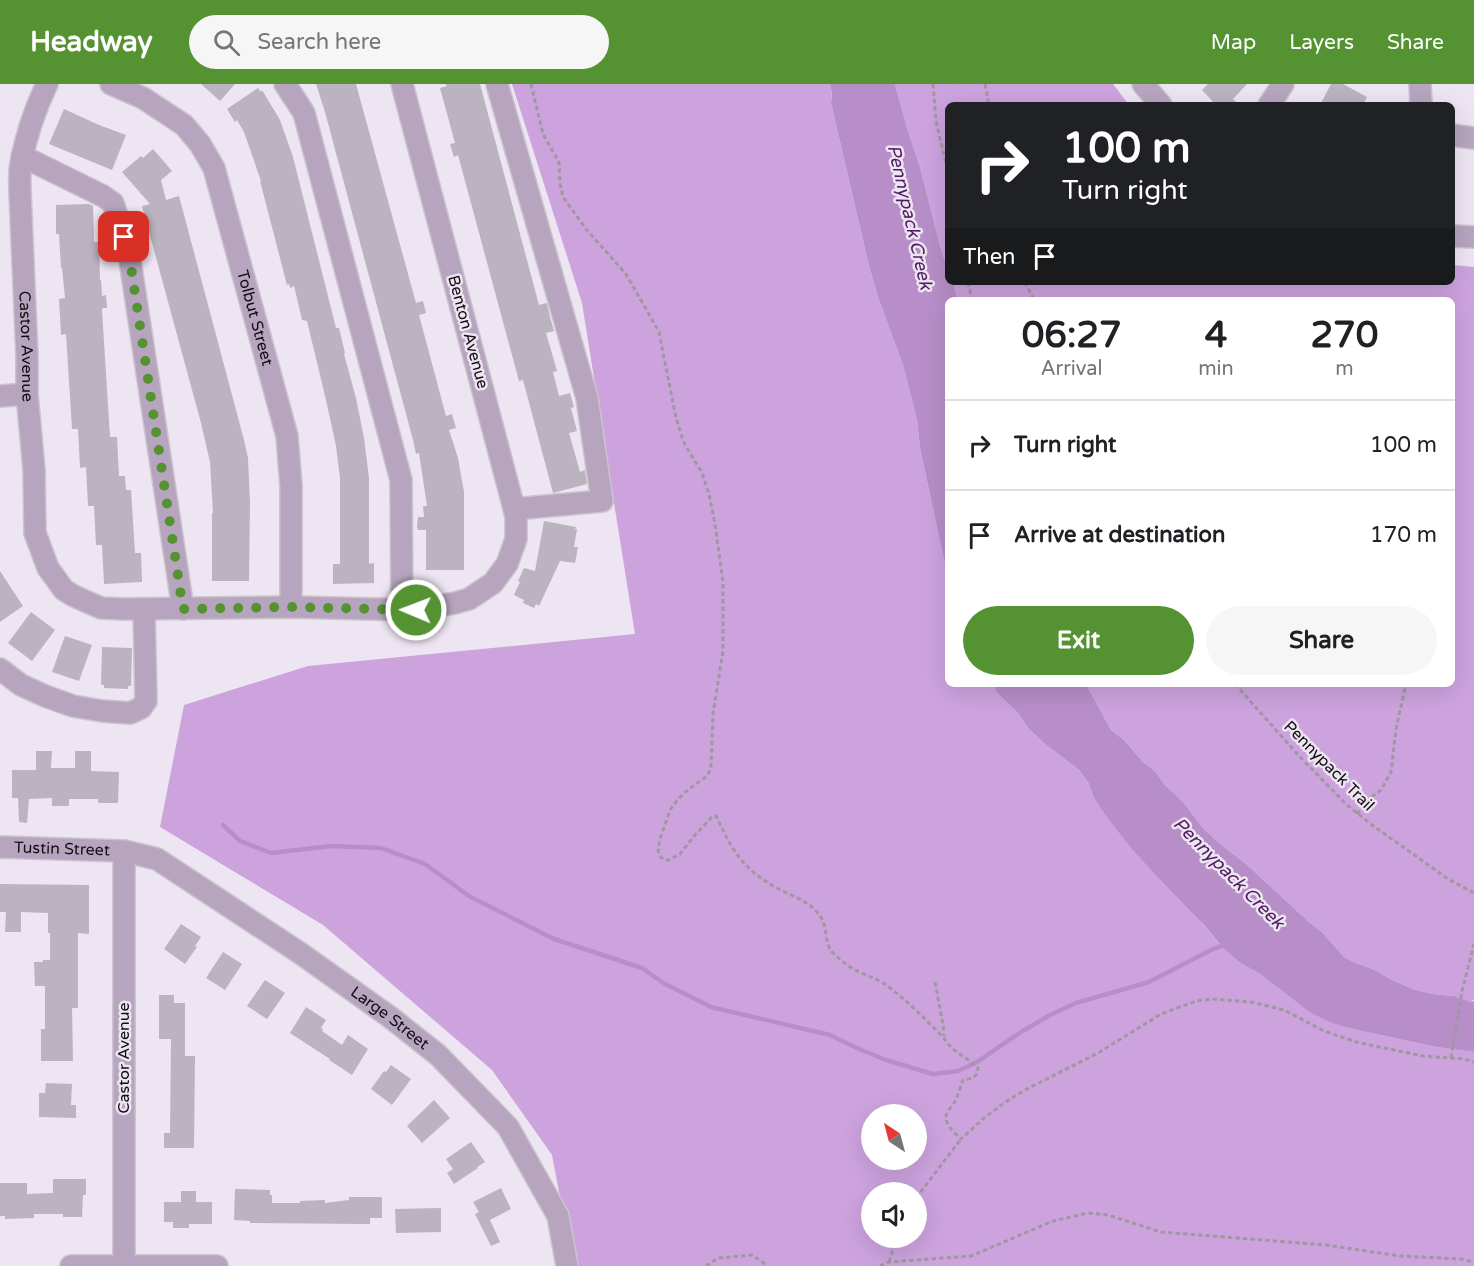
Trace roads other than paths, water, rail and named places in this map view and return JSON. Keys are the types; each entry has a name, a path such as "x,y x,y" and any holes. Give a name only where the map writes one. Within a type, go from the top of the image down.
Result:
{"street":[{"name":"Castor Avenue","path":"47,84 27,134 20,165 20,192 27,394 34,471 35,533 48,568 64,590 101,608 144,610 291,607 416,610 469,599 497,578"},
{"name":"Tolbut Street","path":"111,84 143,98 184,125 200,144 214,168 287,436 291,486 291,607"},
{"path":"285,84 304,113 401,480 402,610"},
{"name":"Benton Avenue","path":"402,84 516,516 516,539 507,564 497,578"},
{"path":"496,84 587,398 602,501 514,509"},
{"path":"1143,84 1158,102"},
{"path":"1420,84 1421,102"},
{"path":"1455,135 1474,138"},
{"path":"22,156 104,196 113,203 129,254 183,609"},
{"path":"1455,236 1474,235"},
{"path":"0,396 27,394"},
{"path":"0,669 21,685 73,706 130,713 141,708 146,701 144,610"},
{"name":"Tustin Street","path":"0,846 124,851"},
{"name":"Castor Avenue","path":"124,851 124,1266"},
{"name":"Large Street","path":"124,851 157,859 308,959 390,1017 438,1055 508,1127 558,1216 567,1266"},
{"path":"71,1266 217,1266"}],"water":[{"name":"Pennypack Creek","path":"830,84 895,84 945,261 945,285 954,285 957,297 945,297 945,565 920,448 917,420 903,365 869,266 831,103"},
{"name":"Pennypack Creek","path":"995,687 1088,687 1111,730 1155,771 1203,828 1322,932 1344,957 1413,989 1474,1001 1474,1052 1436,1047 1330,1022 1309,1012 1260,974 1239,962 1225,950 1133,850 1094,798 1088,782 1079,770 1045,744 996,692"}],"waterway":[{"path":"223,825 240,841 271,853 331,846 381,848 425,864 469,896 554,939 642,968 665,984 711,1007 830,1035 886,1060 933,1074 958,1071 977,1062 1050,1015 1076,1003 1149,982 1227,944"}]}
